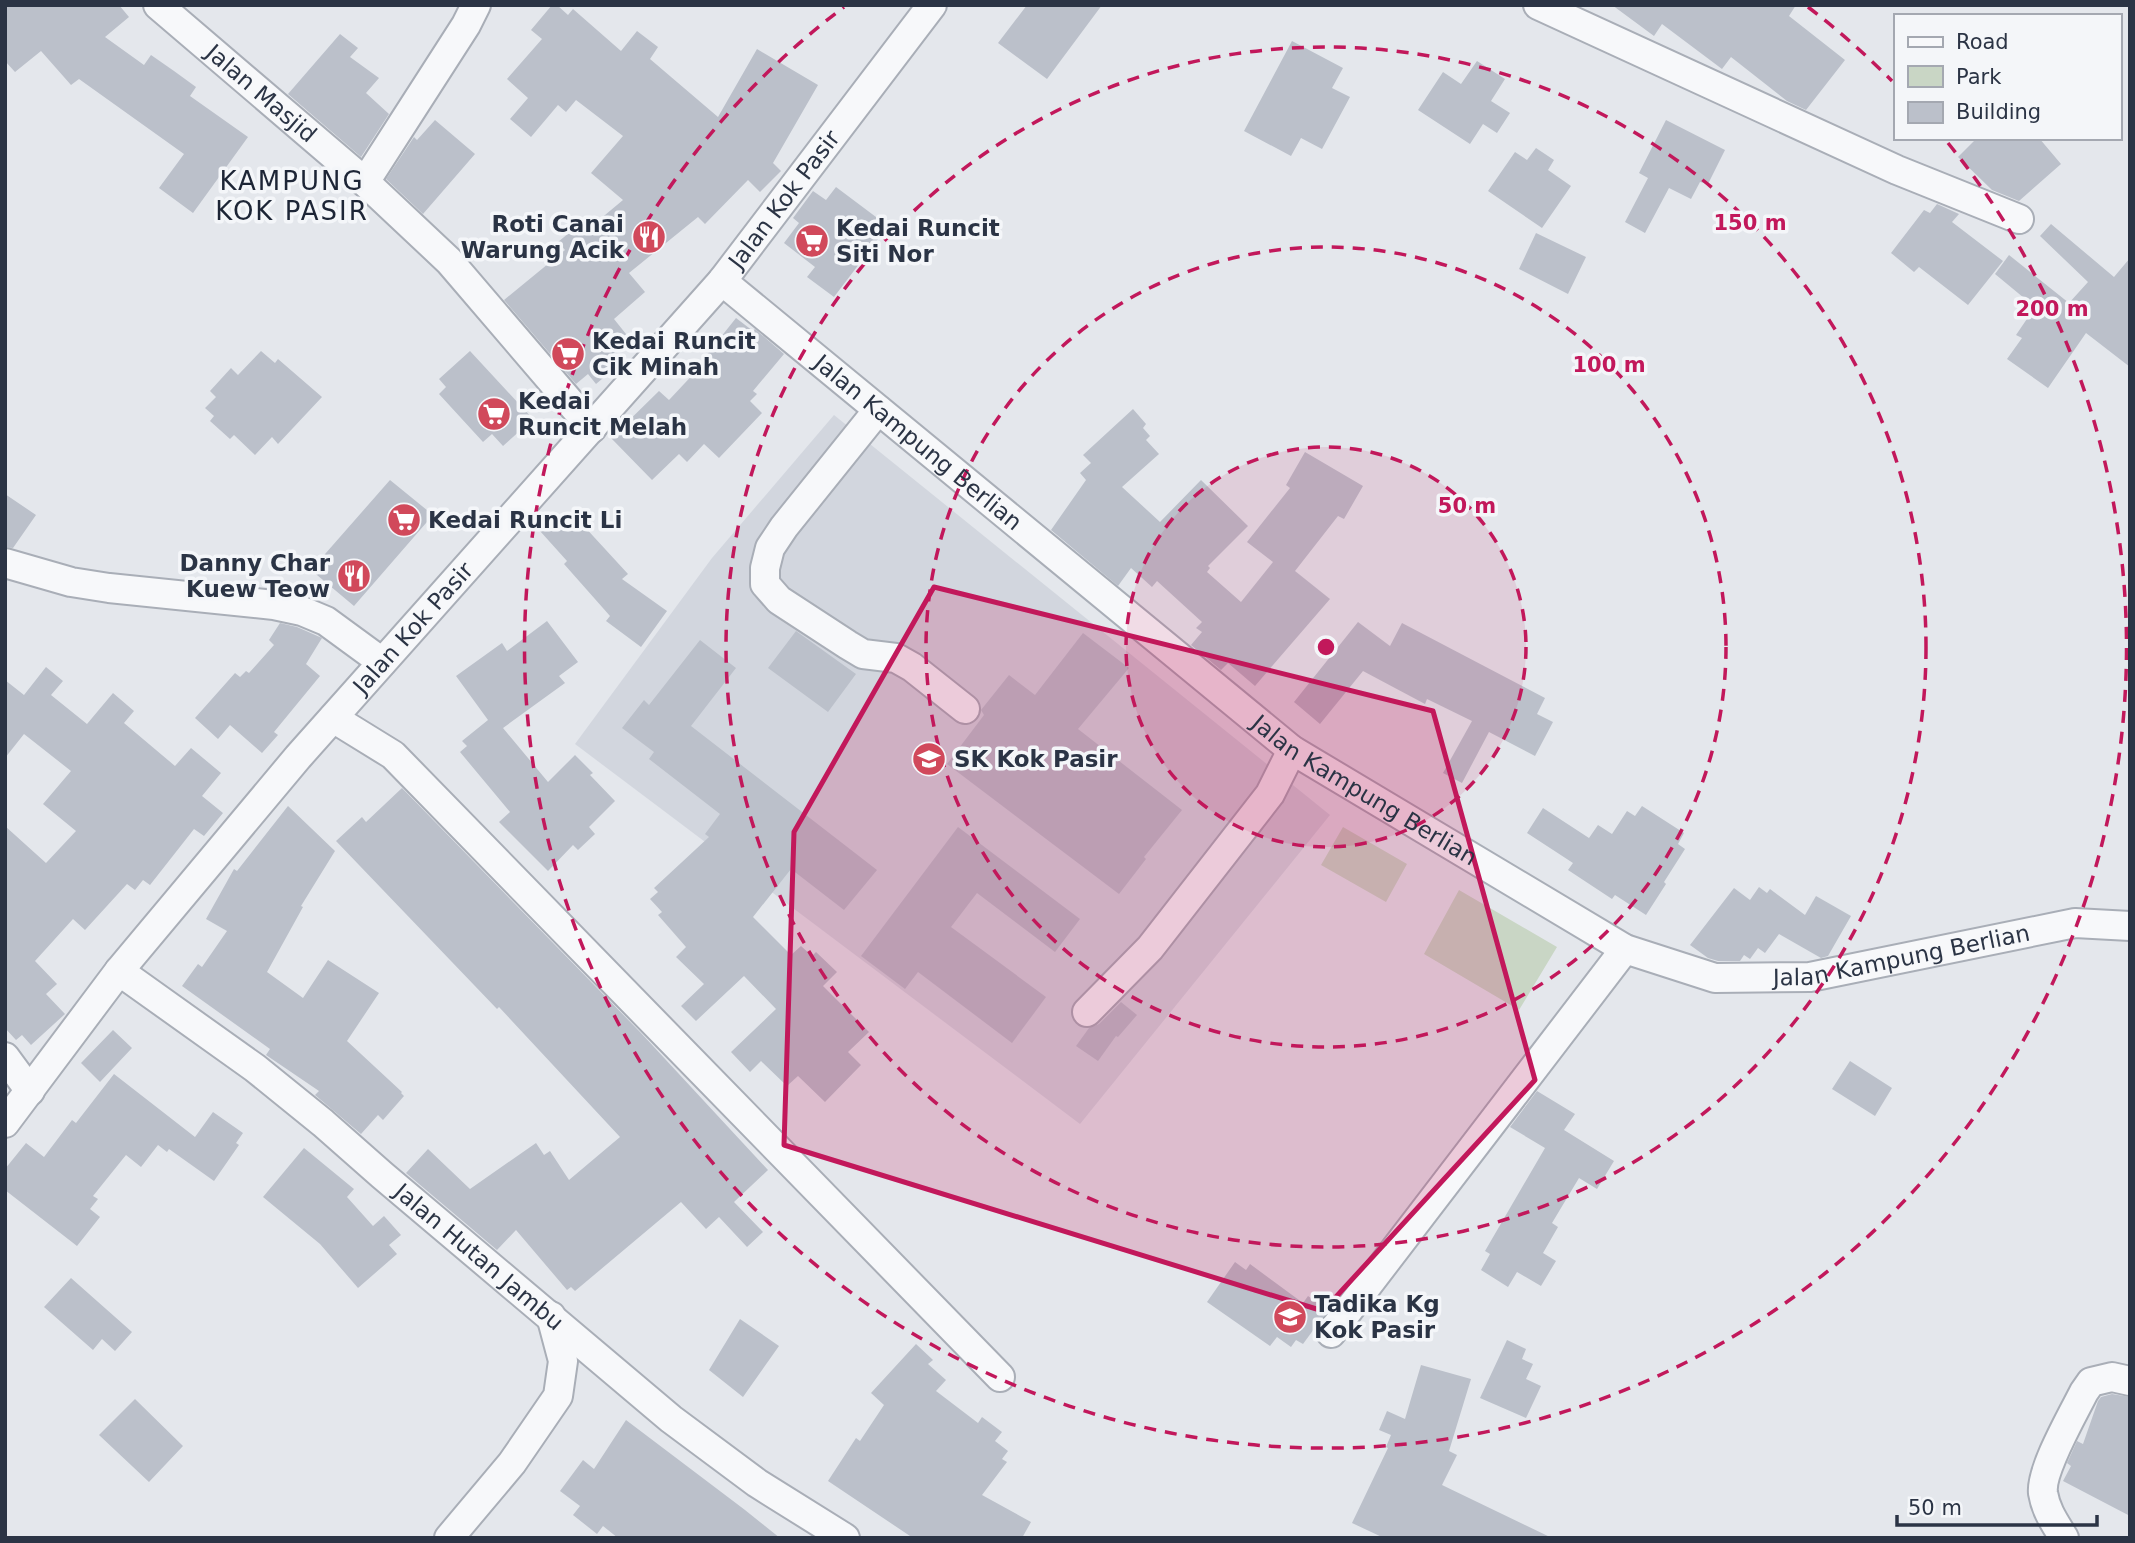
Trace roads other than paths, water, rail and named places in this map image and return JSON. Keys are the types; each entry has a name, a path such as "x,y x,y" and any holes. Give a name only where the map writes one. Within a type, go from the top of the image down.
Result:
{"street":[{"name":"Jalan Masjid","path":"158,5 365,182 449,261 592,428"},
{"path":"365,182 476,5"},
{"name":"Jalan Kok Pasir","path":"5,1123 119,971 333,718 722,281 932,5"},
{"path":"1538,5 1897,170 2019,219"},
{"name":"Jalan Kampung Berlian","path":"722,281 1292,750 1625,949 1715,978 1810,977 2075,923 2130,926"},
{"path":"878,410 783,527 770,548 765,568 765,584 779,600 848,645 863,654 896,658 912,667 965,709"},
{"path":"5,563 71,582 274,605 302,611 326,621 383,662"},
{"path":"333,718 393,755 1000,1377"},
{"path":"1087,1012 1150,948 1270,794 1292,750"},
{"path":"1331,1333 1625,949"},
{"name":"Jalan Hutan Jambu","path":"119,971 255,1068 671,1419 757,1483 845,1538"},
{"path":"5,1057 30,1091"},
{"path":"449,1538 512,1463 558,1396 563,1361 551,1316"},
{"path":"2064,1538 2049,1514 2042,1491 2044,1475 2091,1382 2112,1377 2130,1381"}],"place":[{"name":"Roti Canai Warung Acik","path":"649,237"},
{"name":"Kedai Runcit Siti Nor","path":"812,241"},
{"name":"Kedai Runcit Cik Minah","path":"568,354"},
{"name":"Kedai Runcit Melah","path":"494,414"},
{"name":"Kedai Runcit Li","path":"404,520"},
{"name":"Danny Char Kuew Teow","path":"354,576"},
{"name":"SK Kok Pasir","path":"929,759"},
{"name":"Tadika Kg Kok Pasir","path":"1290,1317"}],"district":[{"name":"KAMPUNG KOK PASIR","path":"292,196"}]}
